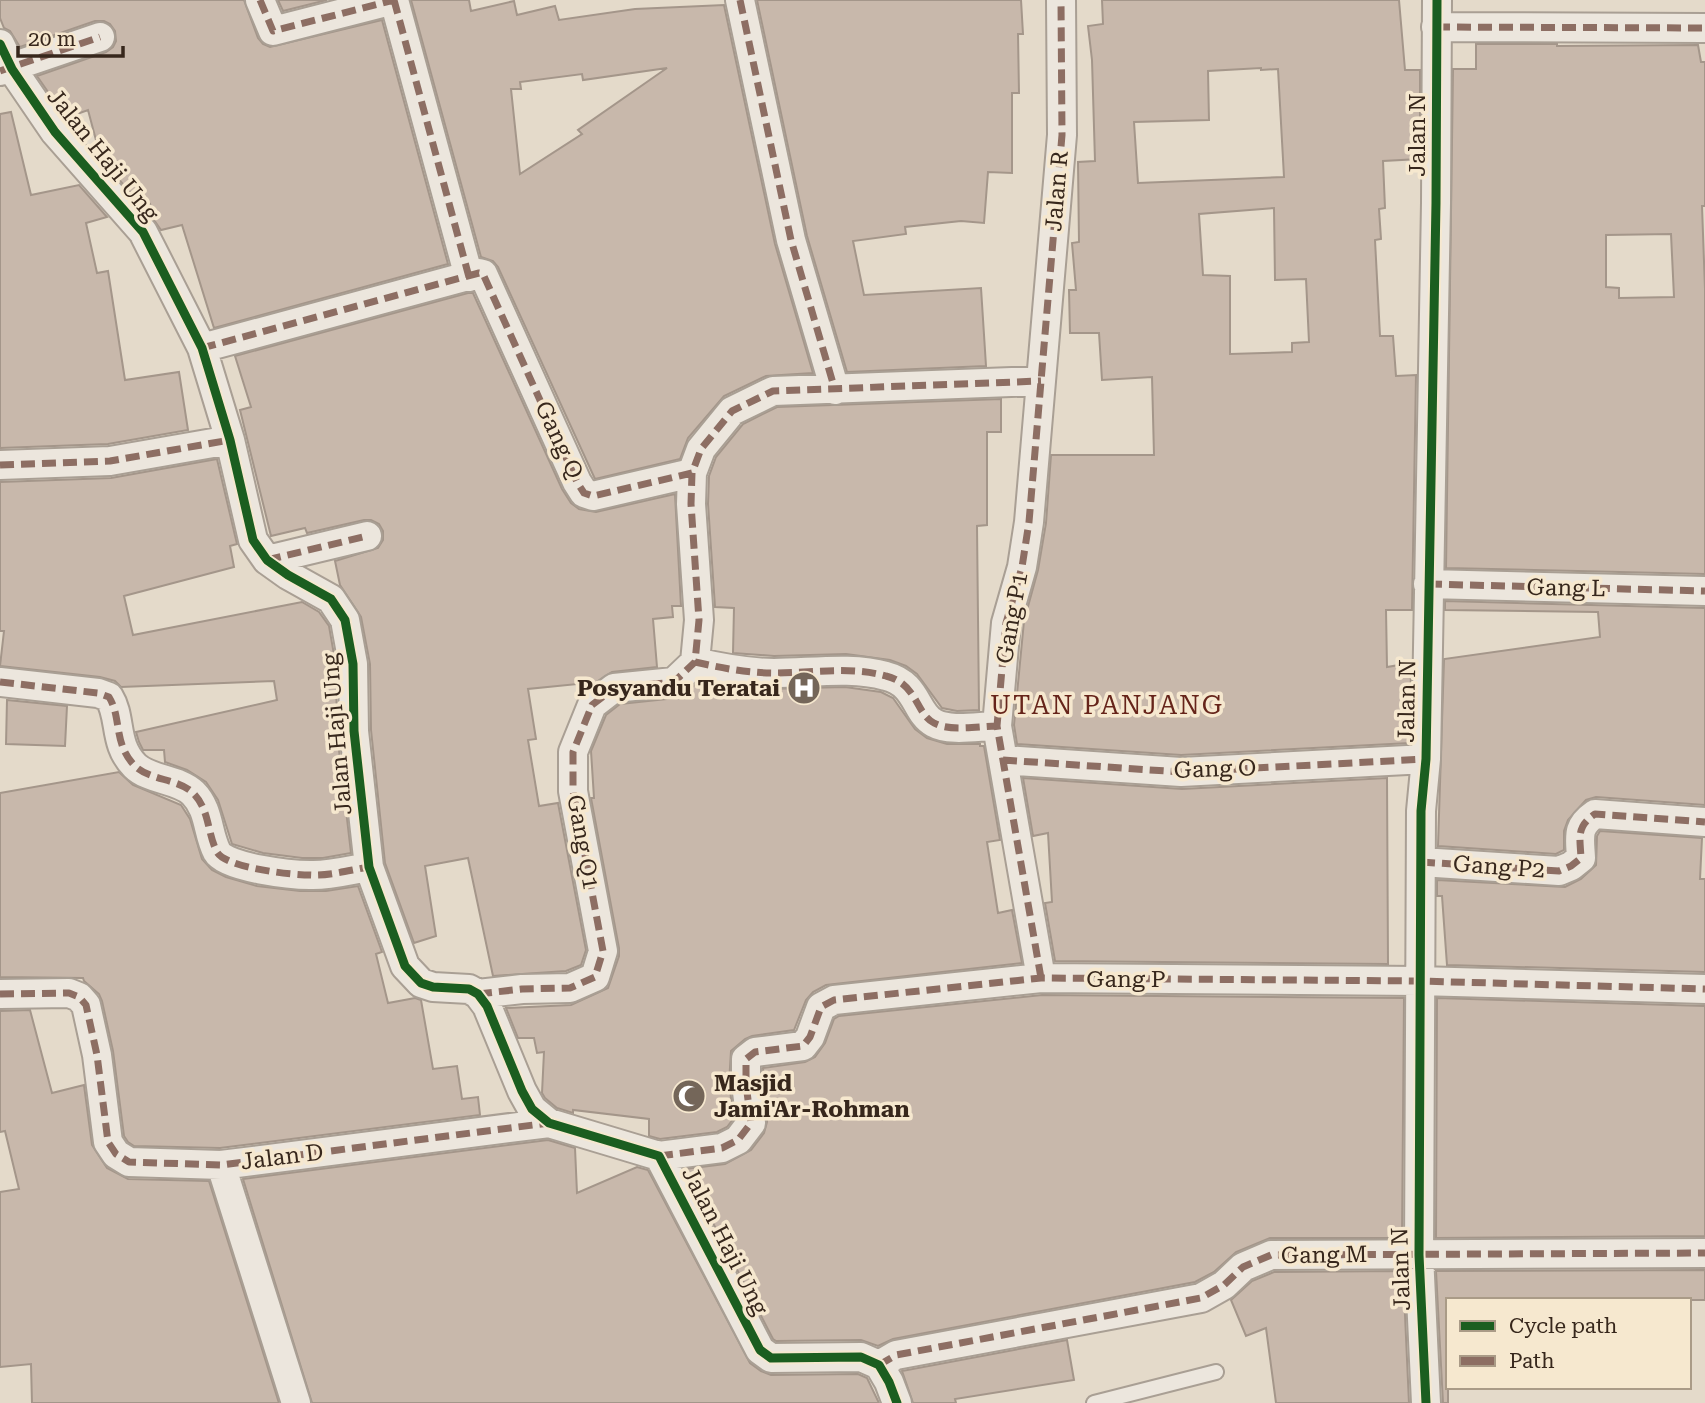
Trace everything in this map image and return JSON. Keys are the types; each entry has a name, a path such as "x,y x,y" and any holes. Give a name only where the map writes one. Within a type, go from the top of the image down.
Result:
{"street":[{"path":"202,348 469,277 394,0 273,31 260,0"},
{"path":"740,0 791,240 835,390"},
{"name":"Jalan R","path":"1041,381 1062,135 1061,0"},
{"path":"1437,13 1705,28"},
{"name":"Jalan N","path":"1426,1403 1419,1255 1419,981 1421,811 1426,759 1437,13"},
{"path":"4,61 100,37"},
{"name":"Jalan Haji Ung","path":"4,61 55,132 143,233 202,348 230,440 253,540 267,560 331,599 345,620 353,664 354,731 369,867 405,966 421,983 433,987 469,989 478,994"},
{"name":"Gang Q","path":"469,277 479,273 486,277 584,493 593,496 692,472"},
{"path":"997,726 944,727 931,723 906,685 887,676 840,671 771,673 720,668 695,662 699,620 691,504 692,472 701,449 732,411 773,391 1041,381"},
{"name":"Gang P1","path":"1041,381 1029,522 1022,566 1006,624 997,726 1041,978"},
{"path":"0,466 110,461 230,440"},
{"path":"267,560 367,536"},
{"name":"Gang L","path":"1428,584 1705,591"},
{"name":"Gang Q1","path":"478,994 522,989 570,988 595,977 603,951 573,791 573,752 592,705 614,688 674,682 695,662"},
{"path":"0,681 98,693 109,697 114,705 117,732 124,752 136,768 192,792 205,810 218,854 225,860 260,870 312,875 369,867"},
{"name":"Gang O","path":"1003,760 1181,772 1426,759"},
{"name":"Gang P2","path":"1421,862 1559,871 1581,858 1580,828 1595,814 1705,822"},
{"name":"Gang P","path":"659,1156 722,1148 738,1140 751,1123 746,1059 755,1052 803,1046 810,1037 821,1007 834,1000 1041,978 1419,981 1705,989"},
{"path":"0,994 69,993 79,997 86,1005 97,1055 108,1142 116,1154 129,1162 221,1165"},
{"path":"478,994 487,1006 522,1091 533,1109 549,1124"},
{"name":"Jalan Haji Ung","path":"549,1124 659,1156 760,1350 771,1357 861,1357 879,1365"},
{"name":"Jalan D","path":"296,1403 221,1165 549,1124"},
{"name":"Gang M","path":"879,1365 896,1355 1201,1298 1224,1285 1243,1267 1271,1255 1705,1252"},
{"path":"879,1365 897,1403"}],"lane":[{"path":"1094,1403 1216,1372"}],"building":[{"path":"0,0 244,0 258,38 270,47 382,20 448,264 214,328 182,225 161,230 154,220 150,204 142,206 101,159 88,110 66,118 37,76 106,52 116,41 115,31 104,21 95,21 20,47 10,31 4,28 0,18"},
{"path":"278,0 327,0 283,11"},
{"path":"411,0 469,0 471,11 514,1 517,15 555,6 559,20 635,9 724,5 775,244 813,373 766,376 724,396 688,438 680,459 595,479 498,267 493,261 481,257","holes":["667,68 578,130 582,134 520,174 511,89 521,89 520,82 582,74 583,80"]},
{"path":"757,0 1021,0 1023,34 1018,34 1019,93 1012,93 1012,173 988,172 984,223 961,221 905,227 906,234 853,241 864,295 981,288 986,366 847,372 807,236"},
{"path":"1102,0 1399,0 1405,70 1420,70 1420,159 1383,161 1385,208 1379,209 1381,239 1375,240 1380,336 1393,336 1396,376 1416,375 1412,610 1386,610 1387,667 1411,663 1410,743 1181,755 1017,744 1014,725 1024,621 1038,570 1046,523 1051,455 1154,455 1152,377 1102,380 1099,333 1070,333 1069,290 1076,290 1072,243 1079,242 1078,162 1095,161 1092,60 1088,26 1103,24","holes":["1278,69 1284,177 1138,183 1134,122 1209,120 1208,71","1274,208 1275,280 1306,279 1309,342 1292,343 1292,352 1230,354 1230,276 1203,275 1199,214"]},
{"path":"1476,44 1698,45 1701,62 1705,62 1705,206 1702,206 1705,289 1705,574 1446,568 1453,69 1476,69","holes":["1671,234 1674,297 1619,298 1619,288 1606,287 1606,235"]},
{"path":"11,112 31,195 79,185 107,217 86,223 97,273 108,271 125,380 179,372 188,430 108,444 0,448 0,114"},
{"path":"473,293 562,489 571,503 579,509 596,512 675,494 681,606 672,606 673,617 653,619 657,667 612,672 587,688 587,683 528,689 536,739 528,740 539,806 558,803 586,950 581,965 566,971 493,976 468,858 425,866 436,936 414,943 385,863 371,730 370,664 361,617 340,585 335,561 378,548 383,540 383,531 379,524 364,520 307,533 305,528 271,536 240,410 251,407 235,356"},
{"path":"1001,399 1001,432 987,432 987,525 977,526 979,710 957,711 942,708 917,674 890,660 846,654 774,656 733,653 734,608 715,607 708,504 709,476 716,457 743,424 777,407"},
{"path":"217,459 237,544 230,546 234,567 124,596 133,635 302,602 319,612 329,626 336,666 337,733 351,853 323,858 302,858 263,853 232,844 218,800 206,782 187,770 165,762 164,750 143,750 139,742 136,732 277,700 274,681 121,687 115,681 100,677 0,666 4,631 0,631 0,482 111,478"},
{"path":"1445,601 1705,608 1705,805 1596,797 1586,800 1568,820 1564,831 1564,850 1556,854 1438,846 1444,659 1600,637 1598,612 1445,610"},
{"path":"700,680 763,689 845,687 881,692 893,698 915,729 927,738 947,744 984,746 1000,840 987,842 998,913 1012,910 1022,963 826,985 813,992 806,1000 794,1030 752,1036 731,1051 729,1084 734,1118 727,1127 717,1132 660,1139 649,1136 649,1119 573,1110 573,1113 557,1108 545,1098 542,1093 544,1052 537,1053 534,1038 518,1038 506,1008 571,1005 608,988 619,956 619,948 591,798 594,798 591,751 606,715 620,704 676,698 685,694"},
{"path":"7,700 67,706 65,746 6,744"},
{"path":"119,772 133,785 181,805 190,819 202,859 212,870 226,877 257,886 300,891 326,891 358,886 382,952 376,954 388,1003 415,998 421,1000 433,1069 457,1066 462,1099 478,1097 480,1115 220,1148 134,1146 128,1142 124,1136 113,1051 99,994 83,978 0,977 0,793"},
{"path":"1023,778 1182,789 1387,778 1388,964 1055,961 1045,903 1052,902 1048,833 1033,836"},
{"path":"1600,831 1702,838 1700,879 1705,879 1705,972 1447,965 1442,896 1437,896 1437,880 1565,887 1581,879 1596,865 1597,836"},
{"path":"1042,995 1404,998 1402,1238 1270,1238 1236,1252 1214,1272 1195,1282 893,1339 878,1346 861,1340 773,1339 685,1169 725,1164 751,1150 764,1133 767,1122 763,1068 805,1062 815,1057 825,1043 834,1019 839,1016"},
{"path":"1437,998 1705,1006 1705,1236 1436,1238"},
{"path":"30,1010 52,1093 84,1085 92,1145 107,1168 128,1179 209,1181 279,1403 32,1403 31,1364 0,1367 0,1192 19,1189 5,1131 0,1132 0,1011"},
{"path":"548,1140 575,1148 577,1193 637,1167 648,1170 750,1363 771,1375 858,1374 867,1378 879,1403 312,1403 243,1179"},
{"path":"1705,1270 1705,1300 1446,1298 1448,1403 1443,1403 1436,1271"},
{"path":"1403,1271 1409,1403 1276,1403 1266,1328 1246,1336 1231,1300 1252,1281 1274,1272"},
{"path":"1067,1340 1074,1380 955,1399 956,1403 913,1403 902,1371"}],"marked path":[{"path":"260,0 273,31 394,0"},
{"path":"394,0 469,277"},
{"path":"740,0 791,240 835,390"},
{"path":"1041,978 997,726 1006,623 1022,567 1029,522 1062,135 1061,0"},
{"path":"1436,27 1705,28"},
{"path":"0,71 100,37"},
{"path":"202,348 483,274 577,482 584,493 593,496 692,473 701,449 732,411 773,391 1041,381"},
{"path":"0,465 110,461 230,440"},
{"path":"478,994 522,989 570,988 595,977 603,951 573,791 573,752 592,705 614,688 674,682 695,662 699,620 691,504 692,473"},
{"path":"267,560 367,536"},
{"path":"1428,584 1705,591"},
{"path":"695,662 764,673 873,673 904,685 923,713 941,726 997,726"},
{"path":"0,682 98,693 109,697 128,758 141,771 180,785 193,793 203,807 214,845 223,858 260,870 301,875 325,875 369,867"},
{"path":"1003,760 1181,772 1426,759"},
{"path":"1421,862 1559,871 1581,858 1582,828 1595,814 1705,822"},
{"path":"659,1156 722,1148 738,1140 751,1123 746,1059 755,1052 803,1046 810,1037 821,1007 834,1000 1041,978 1419,981 1705,989"},
{"path":"0,994 69,993 79,997 86,1005 97,1055 108,1142 116,1154 129,1162 221,1165 549,1123"},
{"path":"879,1365 896,1355 1201,1298 1224,1285 1243,1267 1271,1255 1705,1253"}],"cycle path":[{"path":"1426,1403 1419,1255 1421,811 1426,759 1437,0"},
{"path":"0,44 12,69 55,132 143,232 202,348 230,440 253,540 267,560 331,599 345,620 353,664 354,731 369,867 405,966 421,983 433,987 469,989 478,994 487,1006 522,1091 532,1109 549,1123 659,1156 760,1350 771,1358 861,1357 879,1365 897,1403"}],"place":[{"name":"Posyandu Teratai","path":"804,688"},
{"name":"Masjid Jami'Ar-Rohman","path":"689,1096"}],"district":[{"name":"UTAN PANJANG","path":"1107,705"}]}
